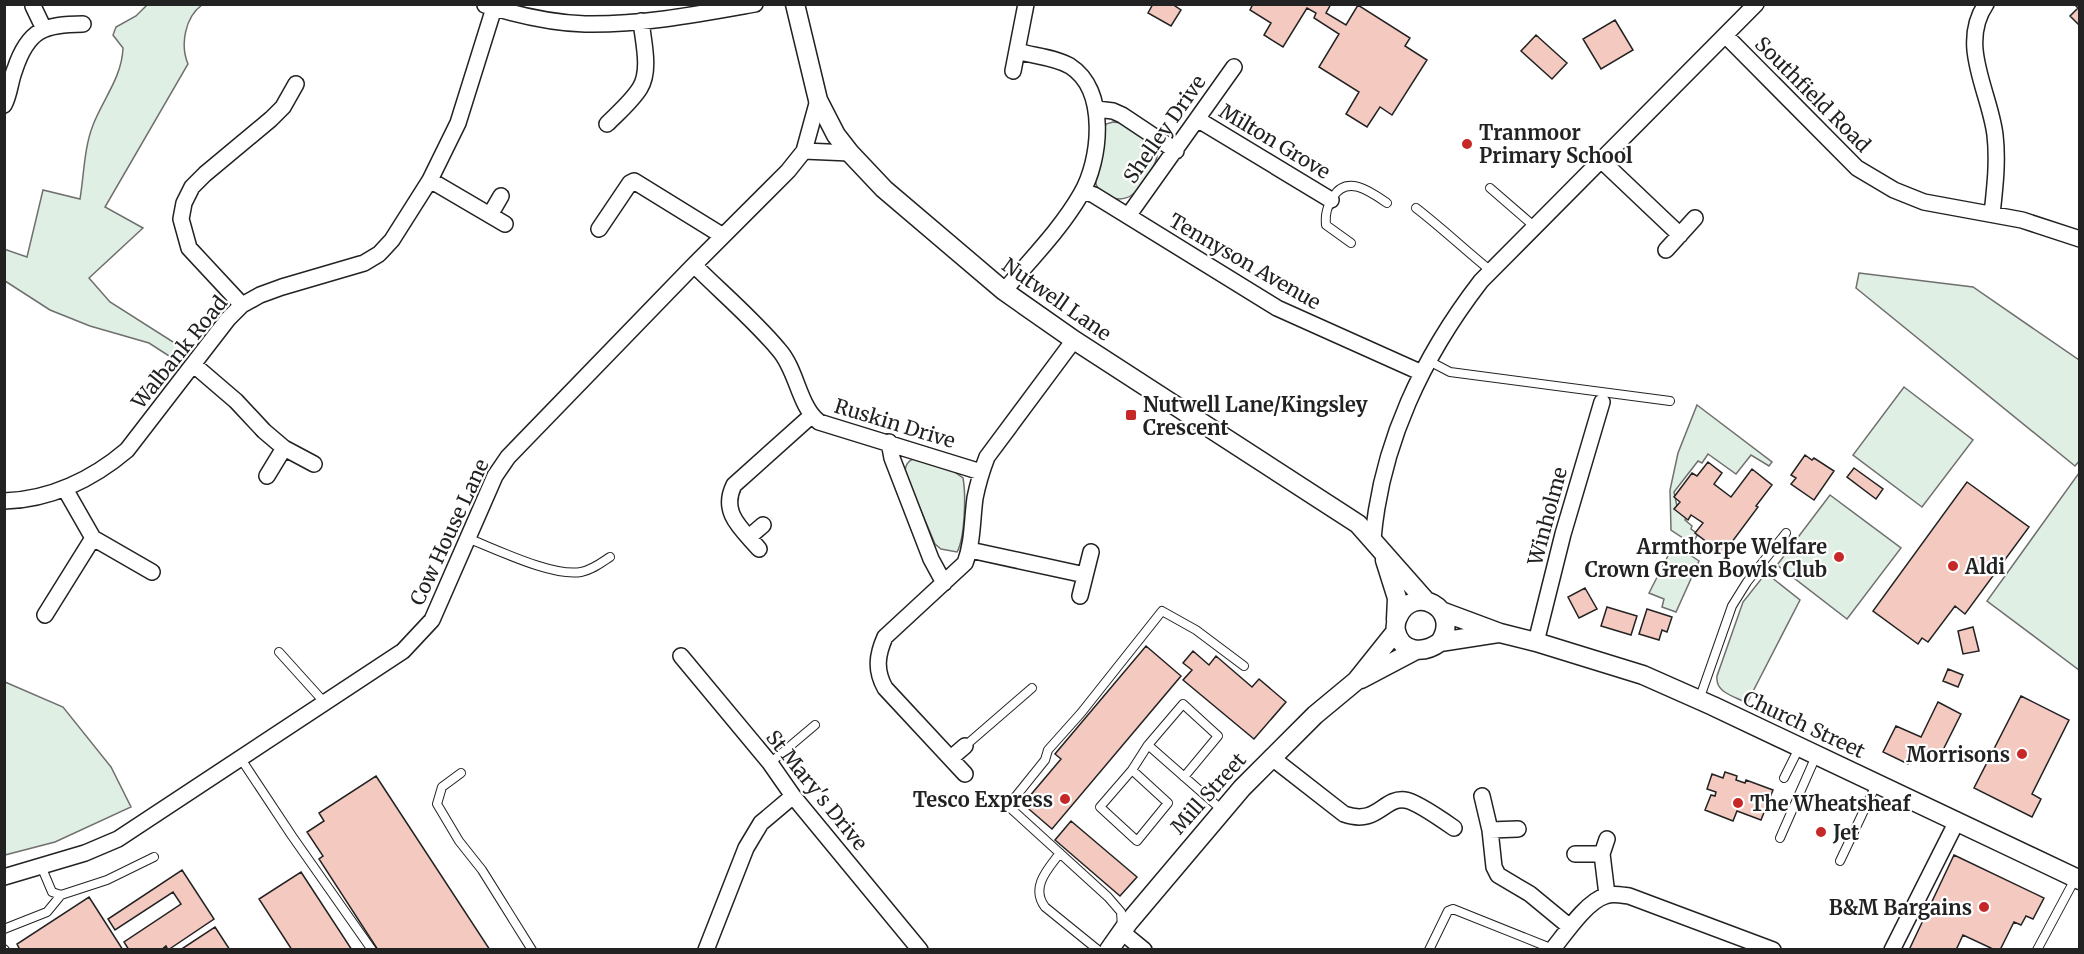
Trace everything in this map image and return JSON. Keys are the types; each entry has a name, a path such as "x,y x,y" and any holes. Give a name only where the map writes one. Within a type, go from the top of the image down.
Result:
{"street":[{"path":"489,6 531,17 584,24 640,21 755,4"},
{"name":"Nutwell Lane","path":"795,4 818,100 836,135 884,189 1004,291 1074,340 1358,524 1383,555 1433,606"},
{"path":"1013,71 1026,4"},
{"path":"1372,539 1379,492 1394,436 1426,367 1458,311 1491,272 1756,4"},
{"path":"1986,4 1977,25 1975,57 1995,132 1997,160 1992,214"},
{"path":"33,6 44,28"},
{"name":"Walbank Road","path":"4,501 38,497 65,489 110,465 127,450 228,319 242,306 260,295 364,263 379,254 392,240 430,180 458,123 489,6"},
{"path":"607,124 640,88 644,78 645,66 640,21"},
{"path":"4,105 14,69 33,37 44,28 61,24 82,24"},
{"name":"Southfield Road","path":"1726,36 1857,168 1894,190 1924,202 2022,220 2079,239"},
{"path":"1004,291 1071,211 1083,191 1098,133 1097,109 1090,87 1070,66 1017,51"},
{"name":"Shelley Drive","path":"1128,216 1234,67"},
{"path":"242,306 189,248 181,219 184,203 192,187 205,174 277,113 296,84"},
{"name":"Cow House Lane","path":"4,877 85,853 118,839 325,704 403,651 418,637 432,620 495,476 508,457 788,171 804,151 818,100"},
{"path":"1097,109 1122,115 1176,151"},
{"name":"Milton Grove","path":"1197,119 1331,200"},
{"path":"804,151 850,153"},
{"path":"1602,161 1680,235"},
{"path":"430,180 505,224"},
{"path":"599,229 630,183 634,181 723,236"},
{"name":"Tennyson Avenue","path":"1083,191 1128,216 1277,308 1426,367"},
{"path":"490,214 501,196"},
{"path":"1666,250 1695,218"},
{"name":"Ruskin Drive","path":"694,265 780,351 794,375 811,416 825,425 889,442 981,472"},
{"path":"965,774 885,688 878,666 879,652 885,637 965,563 970,550 975,497 981,472 993,447 1074,340"},
{"path":"194,365 236,401 264,431 284,448 314,464"},
{"name":"Winholme","path":"1536,642 1563,534 1602,402"},
{"path":"763,525 754,543 731,515 728,506 729,494 734,485 811,416"},
{"path":"889,442 892,458 932,559 944,583"},
{"path":"267,476 284,448"},
{"path":"65,489 93,538 152,572"},
{"path":"45,615 93,538"},
{"path":"970,550 1085,575"},
{"path":"1080,596 1091,552"},
{"name":"Nutwell Lane","path":"1383,555 1396,598 1396,626"},
{"path":"1417,601 1433,606 1445,619 1446,627 1440,642 1425,651 1408,648 1401,642 1396,626 1401,610 1407,604 1417,601"},
{"name":"Church Street","path":"1433,606 1500,633 1643,675 2078,879"},
{"name":"Mill Street","path":"1356,681 1396,626"},
{"name":"Church Street","path":"1440,642 1500,633"},
{"name":"Mill Street","path":"1109,950 1222,810 1271,757 1356,681 1416,650"},
{"name":"St Mary's Drive","path":"681,656 920,950"},
{"path":"951,758 965,746"},
{"path":"1271,757 1344,814 1353,817 1368,817 1398,800 1408,800 1454,828"},
{"path":"706,950 747,848 760,823 793,796"},
{"path":"1482,796 1490,830 1494,867 1498,875 1530,894 1570,927"},
{"path":"1892,950 1957,821"},
{"path":"1490,830 1518,829"},
{"path":"1606,895 1602,854 1607,839"},
{"path":"1575,854 1602,854"},
{"path":"1552,949 1596,900 1606,895 1629,896 1773,950"},
{"path":"1122,932 1144,950"}],"lane":[{"path":"1351,243 1326,225 1325,217 1336,192 1350,185 1368,190 1387,203"},
{"path":"1490,188 1535,227"},
{"path":"1416,208 1445,230 1452,239 1491,272"},
{"path":"1426,367 1670,400"},
{"path":"1698,700 1732,606 1747,582 1786,533"},
{"path":"467,538 548,569 566,573 592,568 610,557"},
{"path":"1122,932 1121,912 1108,897 1008,806 1045,760 1048,750 1081,713 1162,611 1196,630 1244,666"},
{"path":"279,652 325,704"},
{"path":"965,746 1032,688"},
{"path":"1132,770 1168,803 1137,841 1100,807 1183,704 1218,736 1184,777"},
{"path":"770,763 815,725"},
{"path":"1148,745 1222,810"},
{"path":"1784,778 1808,751"},
{"path":"1779,838 1808,751"},
{"path":"241,759 372,950"},
{"path":"461,774 442,787 437,804 532,950"},
{"path":"1840,861 1877,783"},
{"path":"1060,853 1041,878 1040,900 1045,907 1098,950"},
{"path":"4,928 46,912 61,896 107,880 154,857"},
{"path":"41,866 52,892 61,896"},
{"path":"2037,950 2078,879"},
{"path":"1429,950 1452,909 1552,949"}],"green space":[{"path":"147,5 202,5 196,10 188,24 184,40 188,64 105,207 143,228 89,278 110,302 192,354 183,365 149,343 90,326 50,310 5,281 4,249 27,257 43,190 80,199 90,134 116,78 122,59 123,48 113,35 116,27 136,16"},
{"path":"1113,122 1126,126 1146,139 1154,146 1157,153 1152,169 1140,188 1127,198 1121,199 1104,194 1095,180 1096,162 1104,130 1106,124"},
{"path":"1859,273 1973,287 2079,360 2080,460 2075,466 1856,288"},
{"path":"1904,387 1973,440 1922,507 1853,455"},
{"path":"1697,405 1772,462 1769,466 1751,455 1736,474 1708,454 1702,463 1698,461 1674,492 1678,511 1686,517 1685,520 1692,526 1691,529 1698,534 1692,544 1671,530 1670,490 1678,453"},
{"path":"919,457 953,471 963,478 964,516 962,537 957,552 941,549 935,544 905,473 909,462"},
{"path":"2079,473 2079,670 1987,601"},
{"name":"Armthorpe Welfare Crown Green Bowls Club","path":"1830,495 1901,548 1847,619 1777,565"},
{"path":"1674,544 1699,561 1676,612 1662,607 1664,599 1649,593"},
{"path":"1766,573 1800,600 1747,703 1722,690 1717,682 1717,676 1743,602"},
{"path":"5,682 63,707 111,767 131,807 55,842 5,855"}],"building":[{"path":"1153,4 1172,4 1181,10 1171,26 1148,13"},
{"path":"1253,4 1331,4 1326,13 1346,25 1358,5 1410,38 1405,46 1427,60 1392,115 1380,107 1367,127 1346,114 1359,92 1319,67 1339,34 1314,18 1316,13 1307,8 1283,47 1264,35 1271,23 1250,10"},
{"path":"2074,4 2080,4 2080,26 2070,16 2078,8"},
{"path":"1615,20 1633,50 1601,69 1583,39"},
{"path":"1536,35 1567,63 1552,79 1521,51"},
{"path":"1805,455 1834,471 1814,500 1791,484 1796,478 1791,475"},
{"path":"1708,462 1722,473 1714,484 1731,497 1752,469 1772,485 1723,554 1695,533 1703,523 1691,515 1688,520 1674,509 1680,502 1674,497 1692,473 1697,476"},
{"path":"1854,468 1883,489 1876,499 1847,477"},
{"name":"Aldi","path":"1967,482 2029,527 1965,614 1955,606 1928,642 1922,638 1918,644 1873,611"},
{"path":"1585,588 1597,609 1579,618 1568,597"},
{"path":"1607,607 1637,616 1631,635 1601,626"},
{"path":"1647,609 1672,617 1667,632 1662,630 1659,640 1639,634"},
{"path":"1973,627 1979,651 1963,654 1958,631"},
{"path":"1146,646 1181,676 1052,829 1023,804 1061,759 1055,754"},
{"path":"1193,651 1209,665 1216,656 1252,687 1259,679 1286,702 1254,739 1183,680 1192,670 1183,663"},
{"path":"1948,669 1963,675 1958,687 1943,681"},
{"name":"Morrisons","path":"2021,696 2069,720 2032,794 2041,799 2032,817 1974,788"},
{"path":"1938,702 1961,714 1938,760 1915,749 1908,764 1883,752 1896,726 1921,737"},
{"name":"The Wheatsheaf","path":"1725,772 1737,776 1736,780 1745,783 1746,780 1773,790 1761,820 1737,811 1733,821 1705,810 1711,795 1715,796 1716,792 1707,789 1712,774 1723,778"},
{"path":"376,776 490,950 378,950 319,859 323,856 307,832 324,821 319,813"},
{"path":"1071,821 1137,877 1120,896 1055,840"},
{"name":"B&M Bargains","path":"1954,855 2044,898 2033,919 2026,916 2021,925 2014,922 2000,950 1995,950 1963,935 1956,950 1909,950"},
{"path":"182,870 214,919 168,950 166,946 161,950 129,950 124,942 181,904 173,892 115,930 108,919"},
{"path":"301,872 352,950 292,950 259,899"},
{"path":"89,897 123,950 20,950 17,944"},
{"path":"215,927 230,950 180,950"}],"place":[{"name":"Tranmoor Primary School","path":"1467,144"},
{"name":"Nutwell Lane/Kingsley Crescent","path":"1131,415"},
{"name":"Armthorpe Welfare Crown Green Bowls Club","path":"1839,557"},
{"name":"Aldi","path":"1953,566"},
{"name":"Morrisons","path":"2022,754"},
{"name":"Tesco Express","path":"1065,799"},
{"name":"The Wheatsheaf","path":"1738,803"},
{"name":"Jet","path":"1821,832"},
{"name":"B&M Bargains","path":"1984,907"}]}
